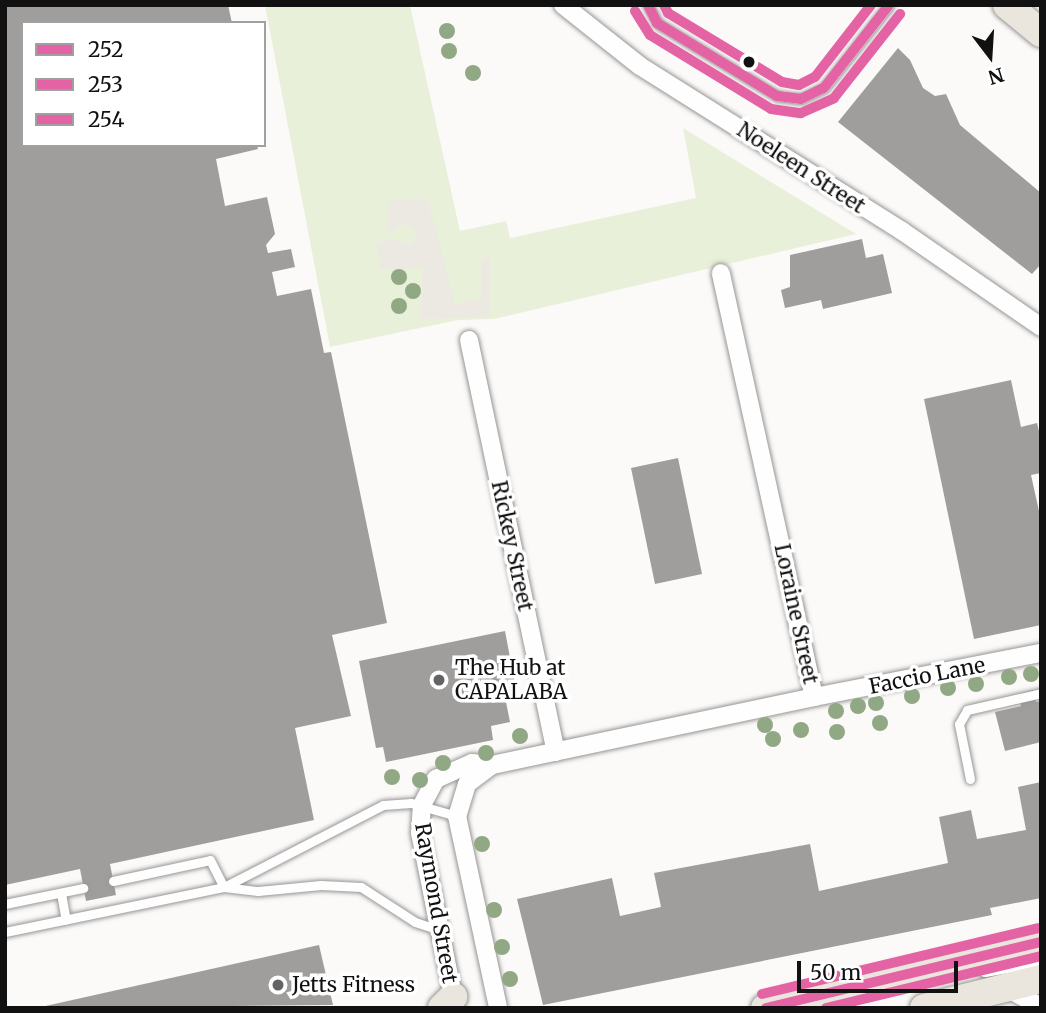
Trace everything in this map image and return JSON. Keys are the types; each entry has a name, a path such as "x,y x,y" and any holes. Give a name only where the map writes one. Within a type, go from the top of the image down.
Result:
{"main road":[{"path":"1007,5 1041,33"},
{"path":"765,1008 1041,942"},
{"path":"924,1008 1041,979"}],"street":[{"name":"Noeleen Street","path":"563,5 640,66 902,231 1041,327"},
{"name":"Loraine Street","path":"556,752 814,698 721,273"},
{"name":"Rickey Street","path":"469,340 556,752"},
{"name":"Faccio Lane","path":"814,698 1041,653"},
{"name":"Raymond Street","path":"450,1004 440,930 420,833 422,805 436,779 456,766 492,765 556,752"},
{"name":"Raymond Street","path":"492,765 467,785 457,816 498,1008"},
{"path":"858,987 1041,958"},
{"path":"1005,987 1041,1007"}],"lane":[{"path":"648,5 657,23 777,96 801,99 824,88 889,5"},
{"path":"970,779 959,723 967,710 1041,693"},
{"path":"5,932 224,887 383,806 422,805 457,816"},
{"path":"113,880 210,860 224,887"},
{"path":"224,887 258,891 321,885 361,887 415,922 440,930"},
{"path":"5,904 83,888"},
{"path":"61,893 66,920"}],"green space":[{"path":"265,5 410,5 460,231 506,221 510,238 696,198 683,128 856,234 494,319 458,320 330,347"}],"shaded area":[{"path":"389,200 428,200 455,304 481,299 481,259 490,257 489,317 420,319 423,268 381,269 375,243 397,239 410,245 418,235 407,223 387,235"}],"building":[{"path":"5,5 228,5 232,21 21,21 21,147 258,147 216,159 225,206 267,197 275,234 266,245 268,253 291,249 295,267 272,272 277,296 311,289 324,353 331,352 387,623 332,635 351,716 295,728 314,820 110,864 116,895 86,901 80,869 5,885"},
{"path":"898,48 910,60 923,88 935,96 946,94 960,125 1041,193 1041,264 1032,274 838,122"},
{"path":"862,239 866,258 883,254 892,293 823,309 821,300 785,308 781,290 790,287 790,255"},
{"path":"1011,380 1021,427 1037,423 1041,439 1041,473 1031,475 1041,520 1041,625 974,639 924,399"},
{"path":"678,458 702,574 655,584 631,468"},
{"name":"The Hub at CAPALABA","path":"505,631 518,700 506,702 510,722 491,726 493,740 386,762 383,747 376,748 359,661"},
{"path":"1033,690 1036,702 1041,701 1041,742 1005,751 995,712 1021,706 1019,694"},
{"path":"1041,782 1041,898 990,908 992,915 543,1005 517,899 612,878 620,916 661,907 654,873 810,844 819,891 948,863 939,817 971,810 977,839 1026,830 1018,787"},
{"path":"319,945 333,1005 41,1008 41,1007"}],"transit line":[{"name":"252","path":"648,5 657,23 777,96 801,99 824,88 889,5"},
{"name":"254","path":"664,5 668,13 782,82 799,85 815,77 871,5"},
{"name":"253","path":"635,11 650,35 771,109 801,113 834,98 900,14"},
{"name":"254","path":"762,994 1038,928"},
{"name":"252","path":"766,1008 1041,942"},
{"name":"253","path":"826,1008 1041,956"}],"place":[{"name":"The Hub at CAPALABA","path":"439,680"},
{"name":"Jetts Fitness","path":"278,985"}]}
